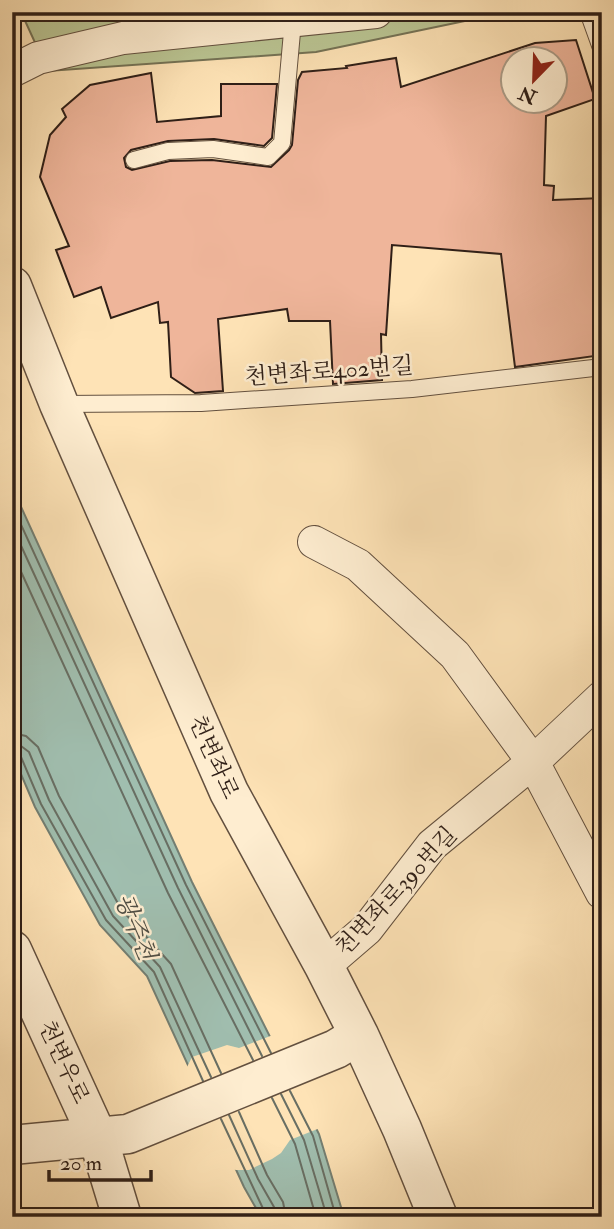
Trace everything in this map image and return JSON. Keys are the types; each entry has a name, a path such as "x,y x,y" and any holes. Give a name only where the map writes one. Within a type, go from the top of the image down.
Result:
{"street":[{"path":"12,71 38,58 123,38 376,12"},
{"name":"천변좌로","path":"12,286 59,404 229,792 324,967 347,1042 402,1129 438,1217"},
{"path":"314,542 358,565 456,654 533,762 602,893"},
{"name":"천변좌로390번길","path":"324,967 367,929 432,845 533,762 602,697"},
{"name":"천변우로","path":"12,950 113,1136 122,1217"},
{"path":"12,1145 113,1136 347,1042"}],"lane":[{"path":"587,12 602,51"},
{"path":"134,160 168,151 213,149 268,158 282,143 293,21"},
{"name":"천변좌로402번길","path":"59,404 201,403 412,389 602,368"}],"green space":[{"path":"21,12 508,12 316,52 48,71"}],"water":[{"name":"광주천","path":"12,487 192,882 319,1134 344,1217 261,1217 244,1187 147,976 100,925 35,807 12,753"}],"pier":[{"path":"273,1035 320,1128 290,1140 281,1153 249,1170 232,1169 186,1069 192,1057 227,1045 239,1048"}],"building":[{"path":"576,40 595,99 568,108 568,46 526,46"},
{"path":"498,55 498,116 546,116 544,185 554,186 553,200 602,198 602,355 515,367 501,254 392,245 386,335 381,334 382,380 333,384 330,321 289,321 287,309 218,319 223,391 195,393 171,377 168,322 160,323 158,302 111,318 101,287 74,297 56,250 69,246 40,177 50,135 66,117 62,109 90,85 151,73 157,122 221,116 221,84 277,84 272,138 264,146 214,139 168,141 131,150 124,158 126,167 132,170 170,161 212,160 271,167 292,145 298,80 302,72 347,68 346,66 396,58 401,87"}]}
